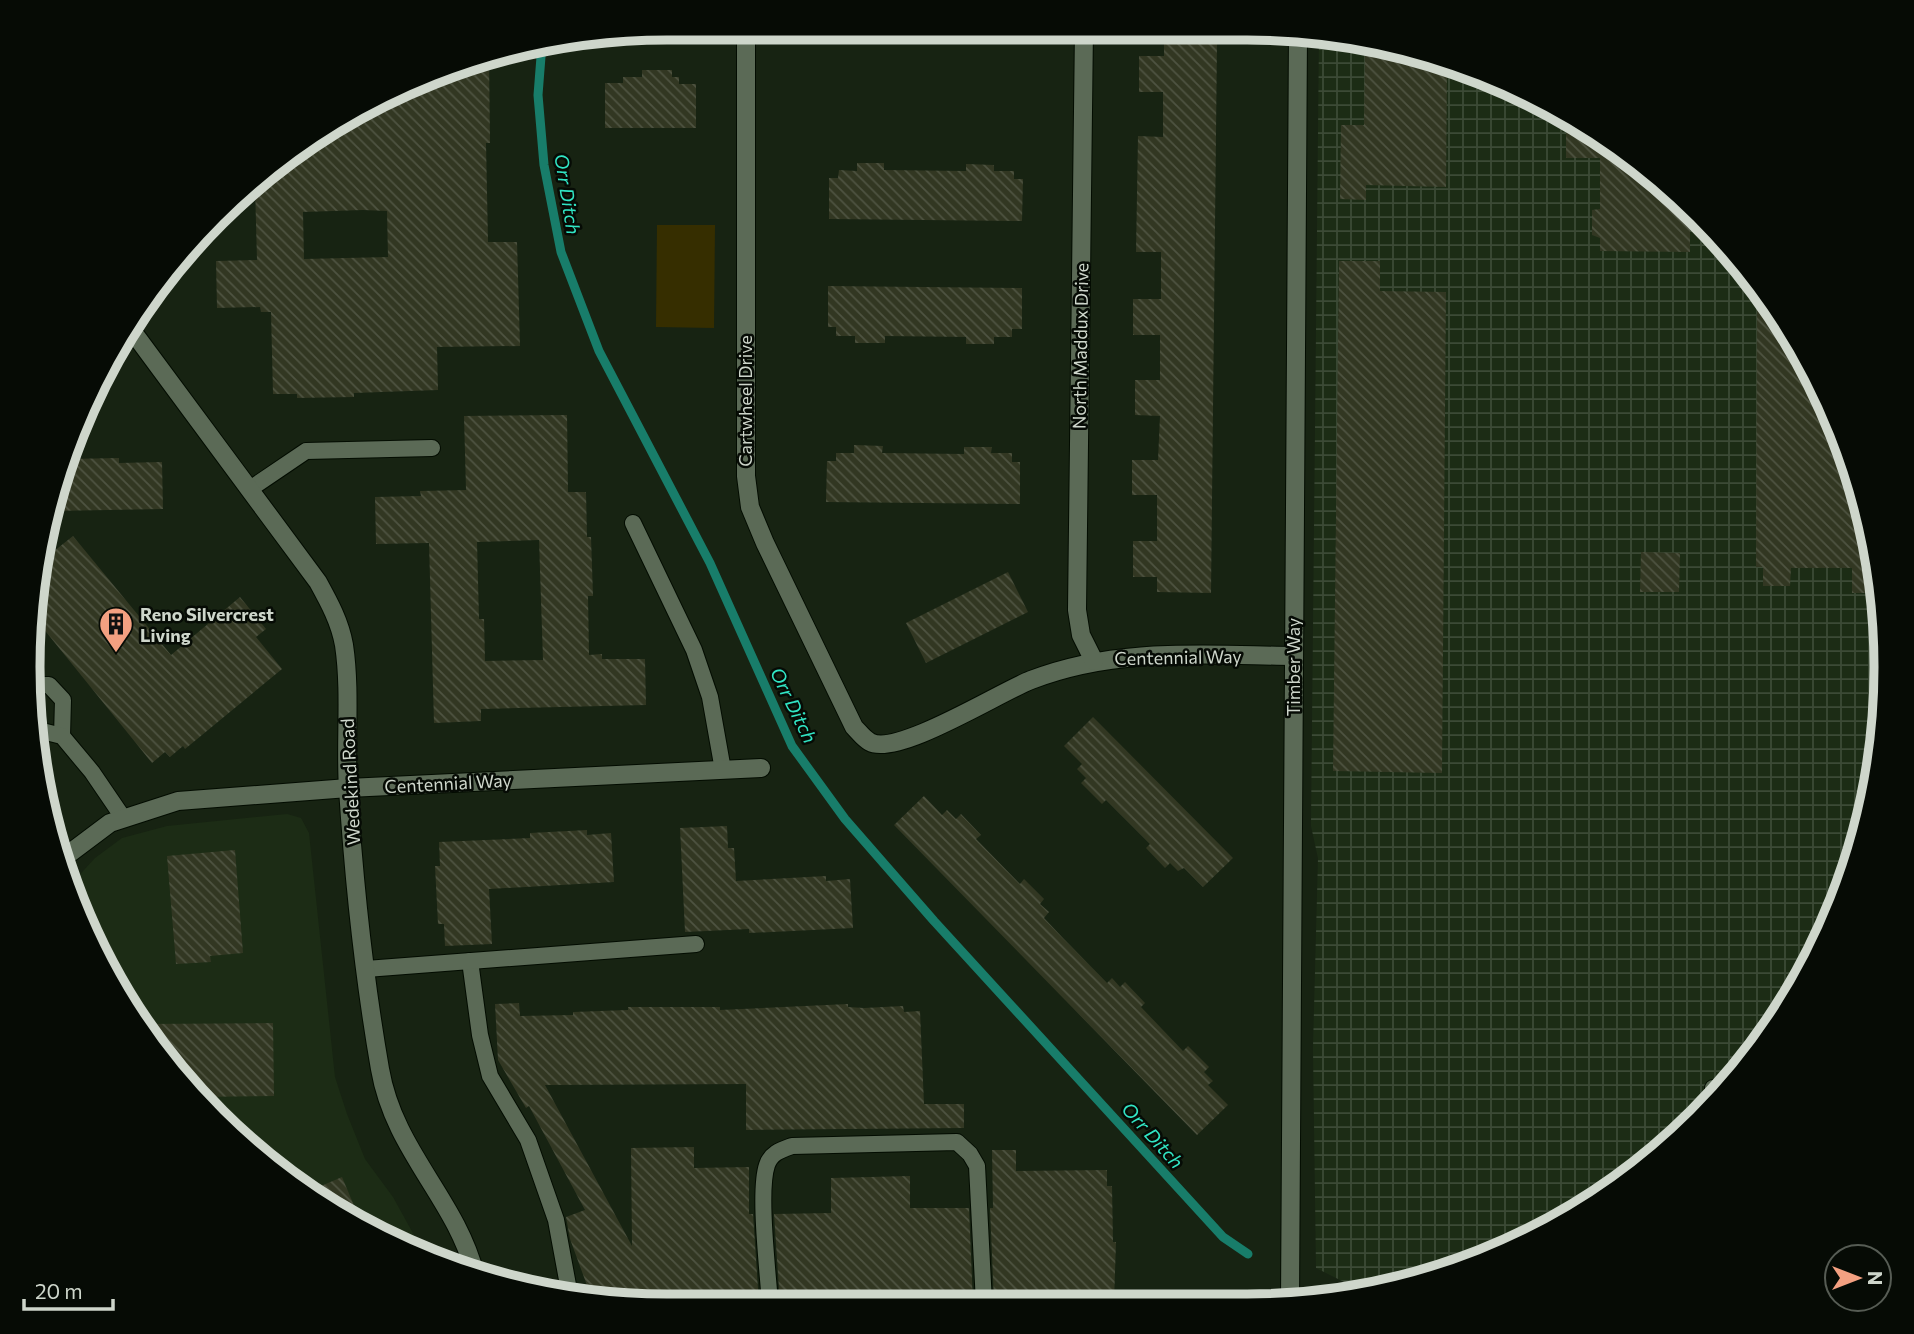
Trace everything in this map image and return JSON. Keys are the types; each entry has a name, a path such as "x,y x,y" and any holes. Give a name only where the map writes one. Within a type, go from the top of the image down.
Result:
{"street":[{"name":"Cartwheel Drive","path":"746,40 745,440 750,507 844,711 854,727 870,743"},
{"name":"North Maddux Drive","path":"1084,40 1077,610 1081,635 1094,661"},
{"name":"Timber Way","path":"1290,1292 1298,43"},
{"name":"Wedekind Road","path":"136,336 318,582 335,613 344,646 348,788 366,970 380,1071 392,1113 409,1151 456,1223 470,1261"},
{"name":"Centennial Way","path":"870,743 886,745 908,740 1029,681 1094,661 1167,654 1293,656"},
{"name":"Centennial Way","path":"70,853 110,823 178,801 348,788 761,768"}],"lane":[{"path":"250,489 306,451 432,448"},
{"path":"633,523 694,650 710,697 723,769"},
{"path":"41,685 49,685 63,700 62,736"},
{"path":"44,732 62,736 92,772 124,819"},
{"path":"366,970 695,944"},
{"path":"470,961 480,1035 490,1076 528,1140 556,1220 568,1285"},
{"path":"769,1294 764,1186 767,1164 776,1152 792,1146 957,1142 970,1154 977,1166 984,1294"}],"shaded area":[{"path":"1319,45 1369,52 1409,62 1487,88 1524,105 1560,124 1629,170 1690,224 1718,254 1744,285 1790,354 1826,427 1852,505 1862,545 1874,667 1862,789 1852,829 1826,907 1790,980 1744,1049 1718,1080 1690,1110 1629,1164 1560,1210 1487,1246 1448,1260 1350,1285 1316,1268 1313,1048 1318,858 1311,826"},
{"path":"657,225 715,225 714,328 656,327"},
{"path":"287,814 301,818 309,833 335,1077 365,1159 393,1197 418,1242 354,1210 319,1188 254,1138 224,1110 170,1049 124,980 88,907 77,877 95,858 122,838 167,826"}],"building":[{"path":"1164,41 1217,41 1211,593 1157,592 1157,577 1133,577 1133,541 1157,541 1157,495 1132,495 1132,460 1158,460 1160,416 1135,415 1135,380 1160,380 1160,335 1133,335 1133,299 1161,299 1161,252 1136,252 1138,136 1163,137 1163,92 1139,92 1139,56 1164,56"},
{"path":"1365,51 1447,74 1446,187 1366,185 1366,200 1340,199 1341,125 1364,125"},
{"path":"489,67 490,143 486,143 488,242 517,242 520,346 437,347 438,390 354,393 354,397 297,398 297,394 273,394 271,312 261,312 260,307 217,308 216,261 257,260 255,195 285,170 354,124 390,105 427,88","holes":["387,211 388,257 304,259 303,212"]},
{"path":"642,70 672,70 672,77 679,77 679,84 696,84 696,128 605,128 605,83 623,83 623,77 642,77"},
{"path":"1566,128 1629,170 1690,224 1690,252 1600,251 1600,238 1592,235 1592,210 1600,209 1600,158 1566,158"},
{"path":"857,163 884,163 884,170 966,171 966,164 994,165 994,171 1014,171 1014,179 1023,179 1022,221 829,219 829,178 838,178 839,170 857,171"},
{"path":"1339,261 1380,261 1380,291 1446,292 1442,773 1333,771"},
{"path":"828,286 1022,288 1022,329 1012,329 1012,337 994,337 994,344 966,344 966,337 885,336 885,343 855,343 855,336 836,336 836,327 828,327"},
{"path":"1757,303 1790,354 1826,427 1852,505 1862,545 1869,593 1852,593 1852,568 1791,568 1790,586 1763,586 1763,567 1756,567"},
{"path":"567,415 568,492 586,492 587,537 591,537 593,596 588,596 589,655 602,654 602,659 645,659 646,705 481,709 481,721 434,723 429,543 376,544 375,497 421,496 420,491 466,490 464,416","holes":["539,540 543,660 485,661 484,619 479,619 477,542"]},
{"path":"854,445 883,446 882,453 964,454 964,447 992,447 991,453 1012,453 1012,462 1020,462 1020,504 826,502 827,461 836,461 836,453 854,453"},
{"path":"119,458 119,463 162,462 163,509 61,511 77,459"},
{"name":"Reno Silvercrest Living","path":"73,536 171,655 240,597 266,629 256,637 282,669 185,749 183,746 170,757 165,752 152,763 42,627 51,554"},
{"path":"1641,552 1680,553 1679,592 1640,592"},
{"path":"1008,572 1028,612 926,663 906,623"},
{"path":"1093,717 1233,858 1203,887 1184,868 1178,871 1170,863 1165,868 1146,848 1150,844 1106,800 1102,804 1081,783 1086,778 1077,769 1082,764 1064,746"},
{"path":"924,796 942,815 947,810 956,819 961,814 981,835 976,839 1020,884 1024,879 1044,899 1040,904 1049,912 1044,918 1107,983 1112,978 1120,987 1125,982 1145,1003 1141,1007 1183,1051 1188,1046 1209,1067 1204,1072 1213,1081 1208,1085 1228,1105 1197,1135 894,825"},
{"path":"727,826 728,848 734,848 736,881 826,876 826,881 850,879 853,928 749,933 749,929 685,932 680,828"},
{"path":"587,830 587,835 611,833 614,882 489,889 492,944 445,946 444,924 438,924 435,866 440,866 439,842 530,838 530,833"},
{"path":"235,850 243,953 210,956 211,962 176,964 167,856"},
{"path":"519,1003 520,1016 573,1015 573,1012 628,1010 628,1007 720,1007 720,1010 848,1004 848,1007 864,1008 903,1006 904,1012 920,1011 924,1104 964,1104 964,1128 746,1130 746,1084 545,1085 632,1246 631,1148 694,1147 694,1168 749,1167 749,1214 753,1214 758,1294 667,1294 588,1288 570,1239 566,1217 585,1210 529,1106 526,1108 498,1060 495,1004"},
{"path":"273,1023 274,1096 212,1097 170,1049 152,1024"},
{"path":"992,1150 1016,1150 1016,1171 1107,1170 1107,1186 1112,1186 1113,1242 1116,1242 1114,1294 994,1294 990,1208 993,1208"},
{"path":"910,1176 910,1208 969,1208 973,1294 779,1294 774,1214 831,1213 831,1178"},
{"path":"342,1177 356,1211 354,1210 318,1187"}],"waterway":[{"name":"Orr Ditch","path":"541,53 538,95 544,165 561,252 599,351 710,563 792,746 845,819 934,921 1223,1237 1248,1254"}],"place":[{"name":"Reno Silvercrest Living","path":"116,654"}]}
